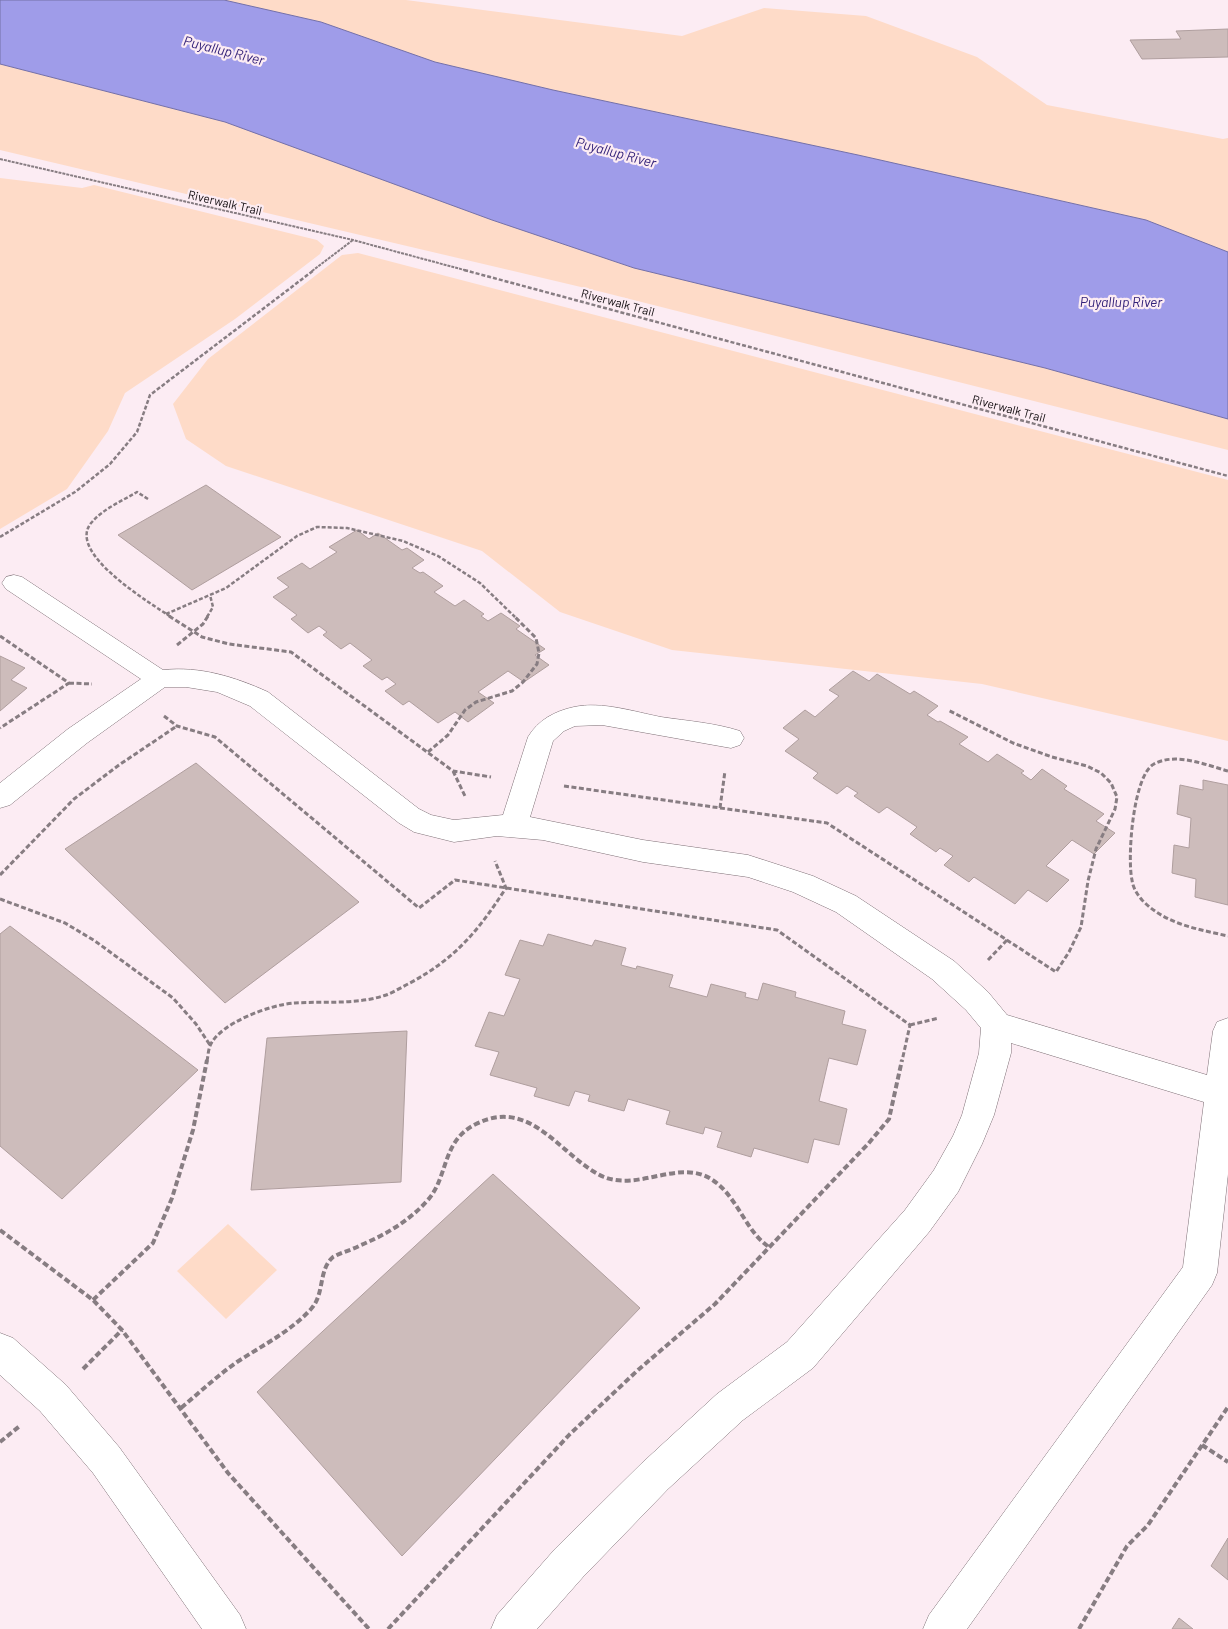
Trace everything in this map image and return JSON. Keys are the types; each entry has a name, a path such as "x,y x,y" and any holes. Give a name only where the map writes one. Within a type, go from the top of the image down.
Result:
{"street":[{"path":"14,582 159,679"},
{"path":"0,798 41,762 81,732 159,679 177,676 195,677 237,688 260,699 409,816 424,824 454,831 514,825 543,829 643,851 748,866 803,884 846,904 943,970 977,1001 997,1025 1221,1093"},
{"path":"514,825 541,737 555,724 576,716 602,716 731,738"},
{"path":"511,1629 569,1563 654,1476 730,1408 800,1355 917,1221 946,1181 966,1144 978,1115 995,1053 997,1025"},
{"path":"943,1629 1200,1273 1228,1031"},
{"path":"0,1351 53,1398 106,1460 226,1629"}],"path":[{"name":"Riverwalk Trail","path":"0,159 353,240 1228,476"},
{"path":"0,538 76,490 102,470 125,449 138,431 144,418 146,403 150,396 353,240"},
{"path":"148,499 137,492 113,505 92,522 86,536 88,544 101,565 136,594 194,633 216,642 291,652 453,771 506,888"},
{"path":"165,614 226,588 298,536 317,527 347,528 404,541 438,556 480,583 536,638 539,653 538,664 522,682 512,690 476,702 465,710 448,735 428,752"},
{"path":"0,636 69,683 0,728"},
{"path":"453,771 827,823 1056,972 1069,952 1081,927 1088,881 1096,849 1115,809 1117,797 1111,784 1101,773 1087,766 1014,743 948,710"},
{"path":"0,875 74,799 119,765 177,726 215,737 419,908 455,880 777,930 910,1025 889,1119 770,1248 715,1304 638,1370 570,1434 388,1629"},
{"path":"1228,771 1180,760 1168,760 1152,765 1146,771 1139,786 1131,871 1135,889 1142,901 1164,918 1228,936"},
{"path":"93,1300 153,1243 172,1198 193,1130 210,1046 230,1026 264,1009 294,1003 345,1004 386,995 428,973 465,944 487,917 506,888"},
{"path":"0,899 65,923 95,941 173,998 196,1024 210,1046"},
{"path":"180,1408 234,1364 273,1341 310,1310 322,1292 325,1268 330,1260 340,1253 385,1234 427,1201 434,1191 451,1147 458,1136 478,1122 488,1119 502,1117 518,1119 531,1124 562,1143 583,1164 611,1180 632,1181 688,1172 709,1178 724,1189 756,1235 770,1248"},
{"path":"0,1230 93,1300 122,1330 228,1473 369,1629"},
{"path":"1079,1629 1127,1546 1148,1525 1228,1407"},
{"path":"1202,1445 1228,1462"}],"shaded area":[{"path":"224,0 406,0 682,36 764,8 866,16 977,57 1047,105 1223,139 1228,138 1228,252 1146,220 858,155 553,90 435,62 321,22"},
{"path":"0,64 225,122 492,220 634,268 1045,368 1228,419 1228,450 602,292 0,150"},
{"path":"0,178 82,188 94,185 317,240 324,246 320,254 235,319 125,393 108,431 67,489 0,529"},
{"path":"358,253 1228,480 1228,741 982,684 672,650 560,612 482,551 226,466 186,439 173,404 208,359 342,255"},
{"path":"228,1224 277,1270 226,1319 177,1271"}],"water":[{"name":"Puyallup River","path":"0,0 224,0 321,22 435,62 553,90 858,155 1146,220 1228,252 1228,419 1045,368 634,268 492,220 225,122 0,64"}],"building":[{"path":"1228,29 1228,57 1142,59 1130,40 1181,39 1176,31"},
{"path":"206,485 281,537 192,590 118,535"},
{"path":"357,530 369,539 378,533 402,550 407,548 424,560 412,568 420,573 423,572 443,586 434,592 455,606 464,600 484,614 481,616 488,621 501,613 520,626 516,629 545,649 535,655 549,665 524,682 508,671 478,692 494,703 468,722 455,712 438,723 409,701 403,705 385,691 396,684 387,677 382,680 363,666 372,660 350,643 341,649 323,635 327,632 319,626 308,633 291,619 297,615 273,597 289,587 277,578 302,563 310,569 337,552 329,547"},
{"path":"0,656 25,668 11,680 27,688 0,711"},
{"path":"853,671 869,681 877,674 910,694 914,691 938,706 927,715 968,737 959,744 988,762 997,754 1024,771 1021,773 1031,780 1042,769 1067,786 1064,789 1104,814 1096,821 1115,833 1094,854 1072,840 1046,866 1069,880 1047,902 1028,890 1015,904 974,877 969,882 944,865 953,856 940,848 936,852 910,834 917,827 887,807 879,813 854,796 858,793 847,786 837,794 813,778 818,773 785,751 799,739 783,728 805,710 815,717 839,696 829,690"},
{"path":"196,763 359,902 225,1003 65,849"},
{"path":"1203,780 1228,785 1228,905 1195,897 1196,879 1172,873 1174,845 1189,848 1191,818 1177,814 1180,785 1203,790"},
{"path":"10,926 198,1070 62,1199 0,1146 0,934"},
{"path":"548,934 592,946 595,940 626,948 621,965 636,969 637,966 673,975 669,987 707,997 711,984 746,993 745,997 758,1000 763,983 796,992 795,997 845,1011 842,1024 866,1030 857,1065 829,1058 819,1101 847,1109 839,1145 814,1139 808,1163 754,1148 751,1157 717,1147 722,1132 705,1127 703,1134 666,1124 670,1111 628,1099 624,1111 588,1101 590,1095 575,1091 569,1106 534,1096 537,1088 490,1075 499,1052 475,1046 489,1012 504,1016 520,979 505,975 520,940 543,946"},
{"path":"407,1031 401,1182 251,1190 267,1038"},
{"path":"493,1174 640,1308 402,1556 257,1392"},
{"path":"1228,1538 1228,1580 1211,1566"},
{"path":"1179,1618 1193,1629 1172,1629"}]}
